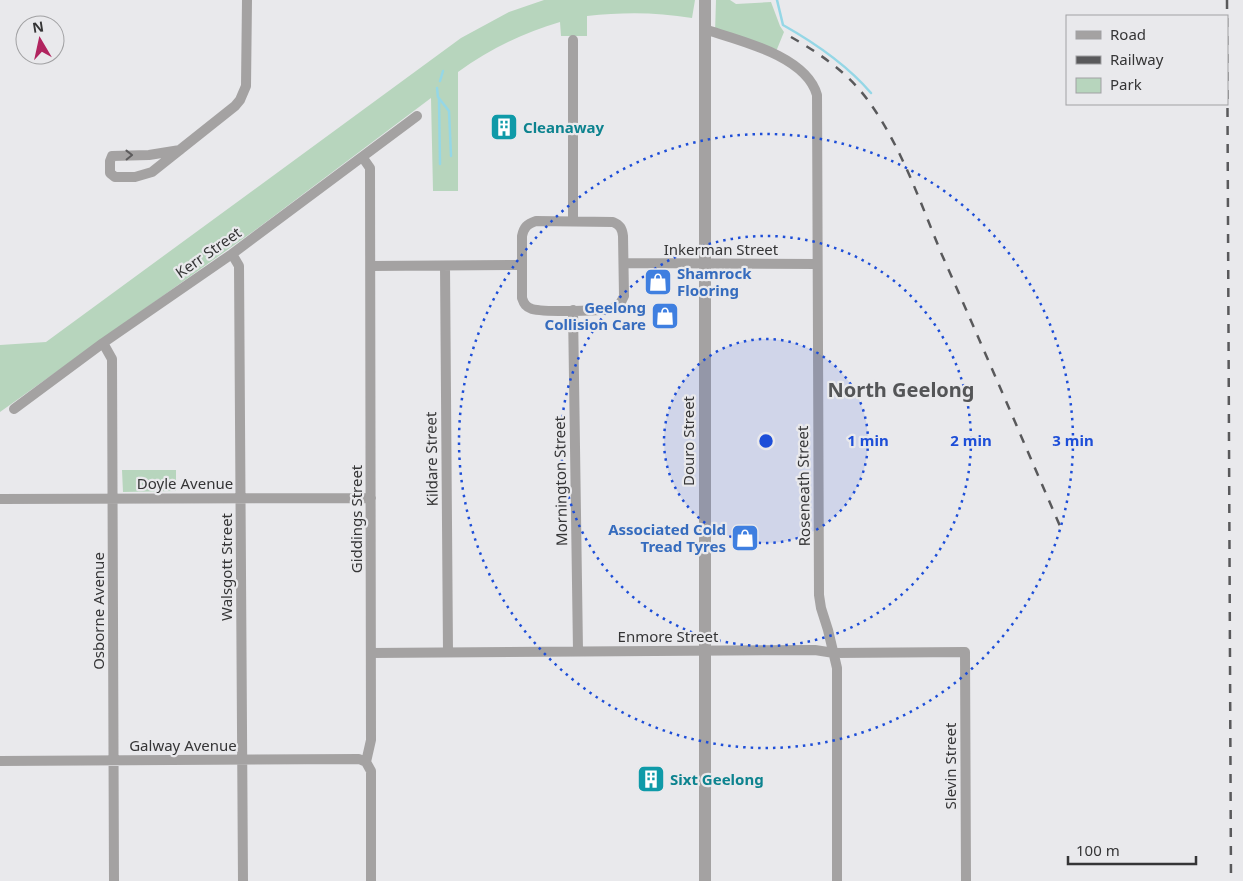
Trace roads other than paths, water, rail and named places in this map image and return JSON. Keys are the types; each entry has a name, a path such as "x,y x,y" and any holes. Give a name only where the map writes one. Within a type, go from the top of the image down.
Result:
{"street":[{"path":"180,150 149,155 114,156 110,161 110,173 115,177 145,176 157,170 235,106 244,94 246,86 247,0"},
{"name":"Douro Street","path":"705,0 705,881"},
{"name":"Roseneath Street","path":"704,29 767,49 804,74 814,88 818,103 819,595 837,668 837,881"},
{"path":"573,40 573,221"},
{"name":"Kerr Street","path":"14,409 103,343 232,254 417,116"},
{"name":"Giddings Street","path":"363,158 370,168 371,740 366,762 371,771 371,881"},
{"path":"536,221 613,222 622,229 624,263 624,296 616,307 609,309 573,310 532,309 525,305 522,298 522,236 524,228 536,221"},
{"name":"Walsgott Street","path":"232,254 239,266 243,881"},
{"name":"Inkerman Street","path":"624,263 818,264"},
{"path":"371,266 522,265"},
{"name":"Kildare Street","path":"445,266 448,652"},
{"name":"Mornington Street","path":"573,310 578,651"},
{"name":"Osborne Avenue","path":"103,343 112,359 114,881"},
{"name":"Doyle Avenue","path":"0,500 371,498"},
{"name":"Enmore Street","path":"371,653 815,650 834,653 965,652"},
{"name":"Slevin Street","path":"965,652 966,881"},
{"name":"Galway Avenue","path":"0,761 359,759 366,762"}],"waterway":[{"path":"777,0 783,25 830,55 852,73 871,93"},
{"path":"440,81 443,71"},
{"path":"437,88 438,97 449,111 451,156"},
{"path":"439,98 440,164"}],"railway":[{"path":"1227,0 1227,15"},
{"path":"791,37 822,57 851,80 867,99 890,135 909,174 942,255 1060,526"},
{"path":"1227,105 1231,881"}],"place":[{"name":"Cleanaway","path":"504,127"},
{"name":"Shamrock Flooring","path":"658,282"},
{"name":"Geelong Collision Care","path":"665,316"},
{"name":"Associated Cold Tread Tyres","path":"745,538"},
{"name":"Sixt Geelong","path":"651,779"}],"district":[{"name":"North Geelong","path":"901,389"}]}
